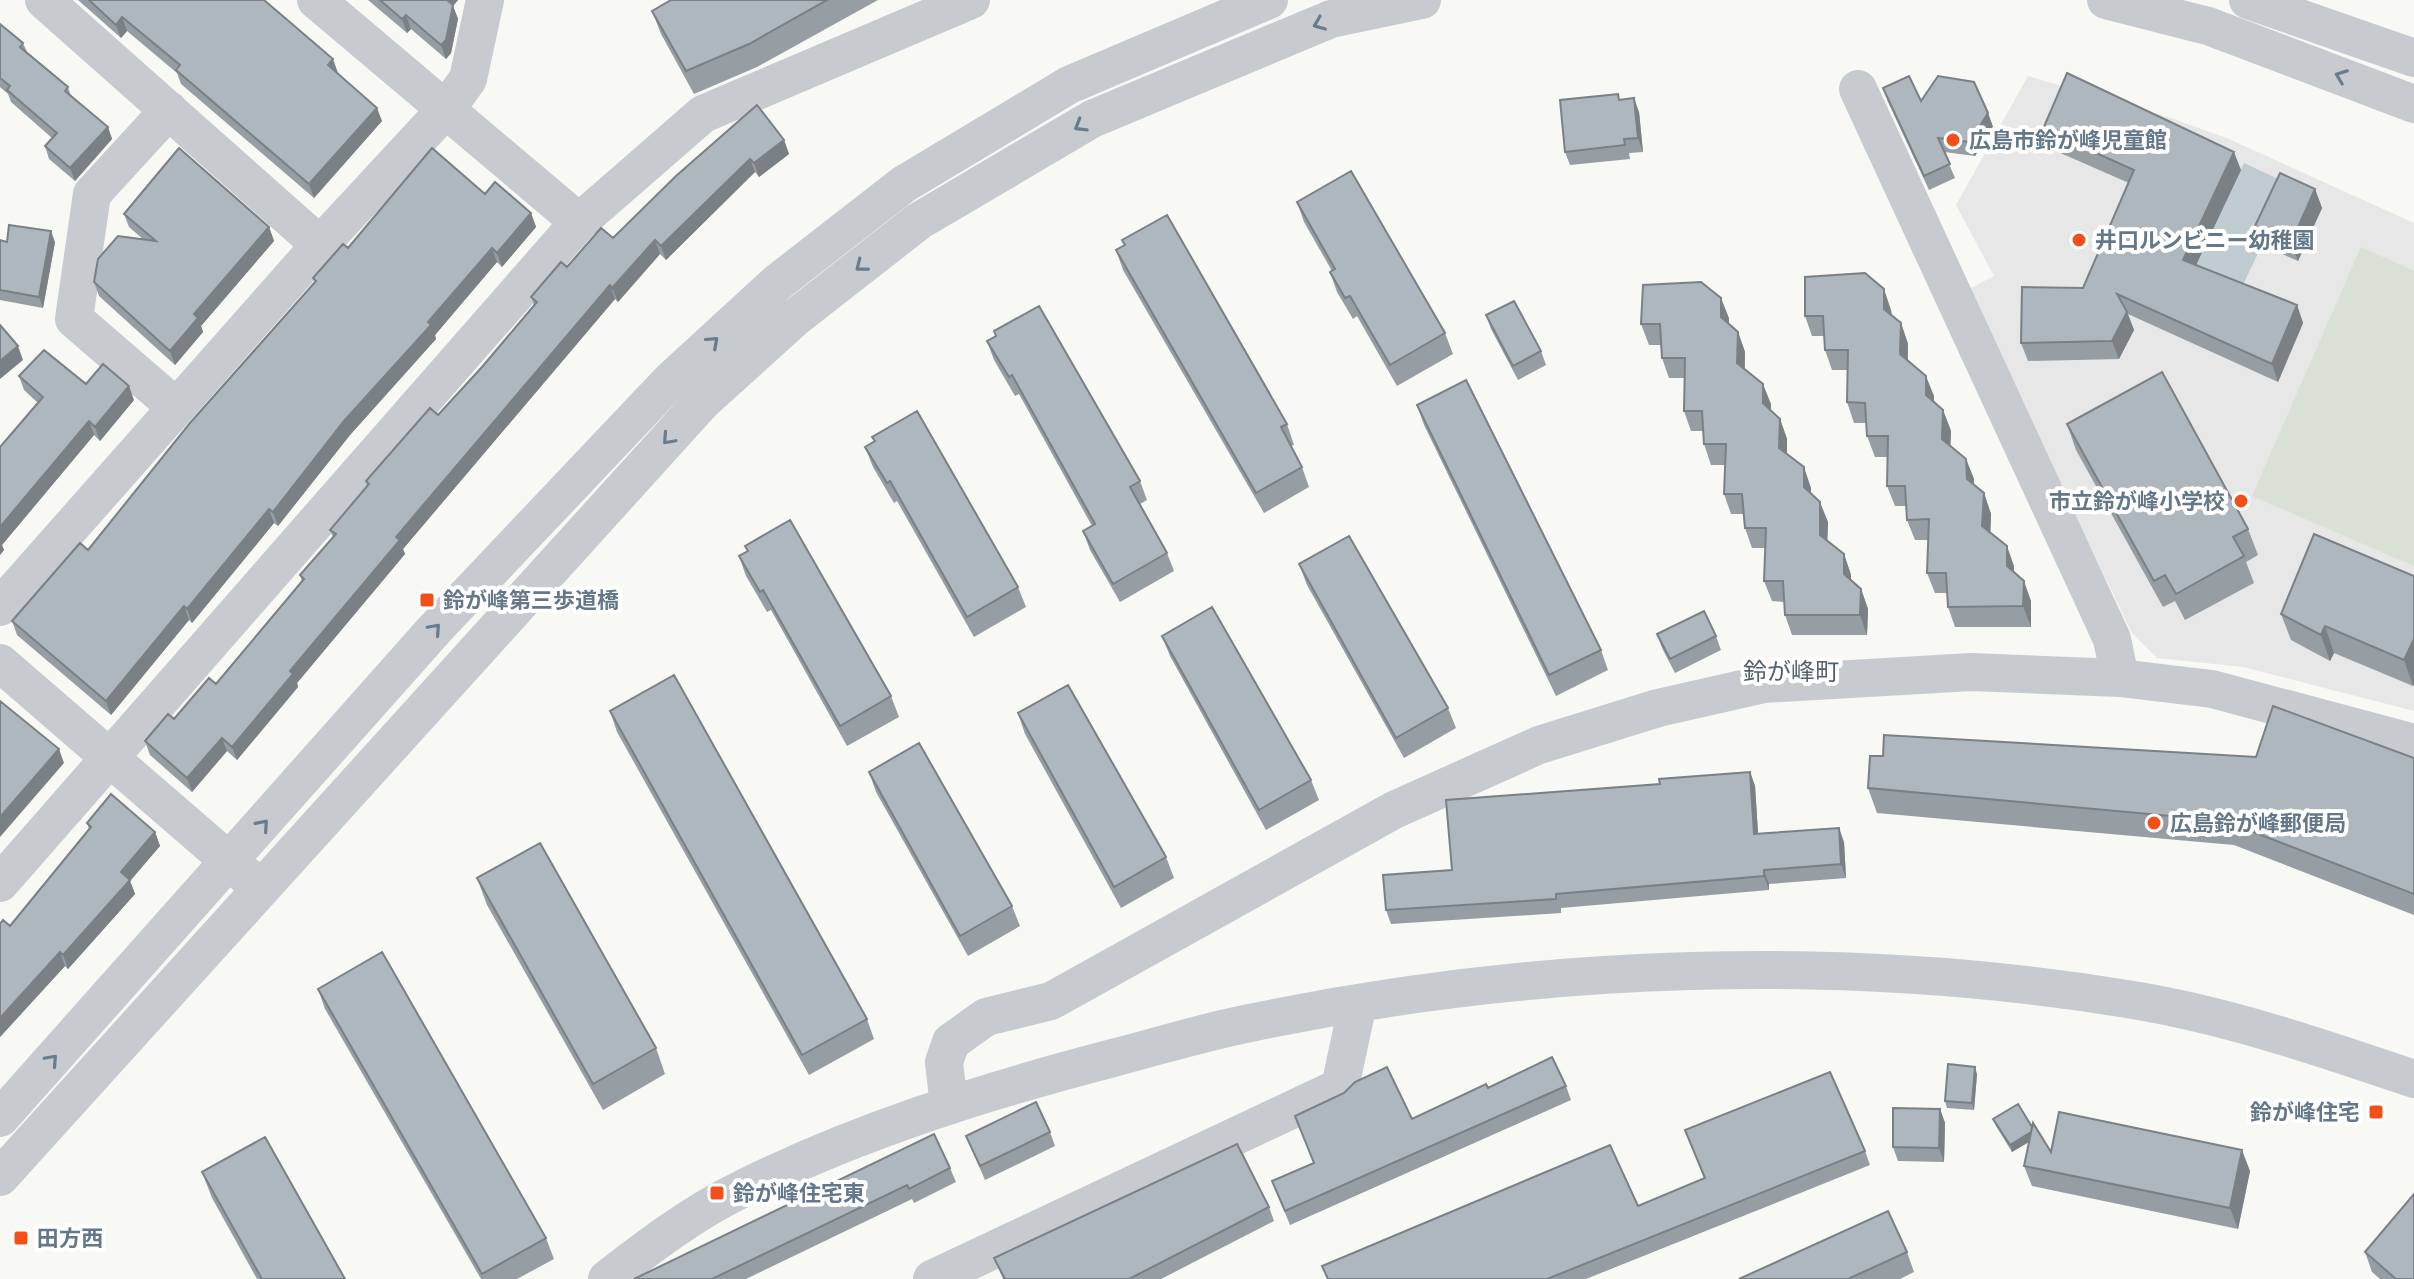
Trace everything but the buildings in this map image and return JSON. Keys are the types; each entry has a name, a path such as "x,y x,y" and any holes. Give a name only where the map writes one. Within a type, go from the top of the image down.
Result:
{"street":[{"path":"44,0 320,245"},
{"path":"316,0 579,222"},
{"path":"0,607 320,245 447,108 468,79 485,0"},
{"path":"0,1118 231,862 435,629 670,381 778,282 904,184 1069,85 1269,0"},
{"path":"0,1177 702,402 796,317 919,221 1092,119 1331,19 1422,0"},
{"path":"2106,0 2208,26 2414,104"},
{"path":"2248,0 2414,58"},
{"path":"0,883 579,222 703,114 958,2"},
{"path":"1858,89 2112,639 2120,678"},
{"path":"169,110 92,194 74,319 176,407"},
{"path":"0,663 261,888"},
{"path":"949,1106 944,1062 951,1042 986,1017 1051,1001 1394,810 1539,745 1658,708 1764,684 1971,672 2120,678 2212,689 2414,743"},
{"path":"607,1279 736,1192 843,1143 949,1106 1068,1070 1247,1023 1358,1003 1566,977 1742,970 1907,974 2133,1000 2274,1031 2414,1079"},
{"path":"932,1279 1340,1087 1358,1003"}],"shaded area":[{"name":"市立鈴が峰小学校","path":"2028,76 2174,119 2229,139 2414,223 2414,711 2243,667 2157,658 2132,633 1967,290 1994,276 1956,205"},
{"path":"2244,163 2291,185 2236,299 2190,278"},
{"path":"2361,247 2414,271 2414,566 2252,496"}],"place":[{"name":"広島市鈴が峰児童館","path":"1953,140"},
{"name":"井口ルンビニー幼稚園","path":"2079,240"},
{"name":"市立鈴が峰小学校","path":"2241,501"},
{"name":"鈴が峰第三歩道橋","path":"427,600"},
{"name":"広島鈴が峰郵便局","path":"2154,823"},
{"name":"鈴が峰住宅","path":"2376,1112"},
{"name":"鈴が峰住宅東","path":"717,1193"},
{"name":"田方西","path":"21,1238"}],"district":[{"name":"鈴が峰町","path":"1791,672"}]}
